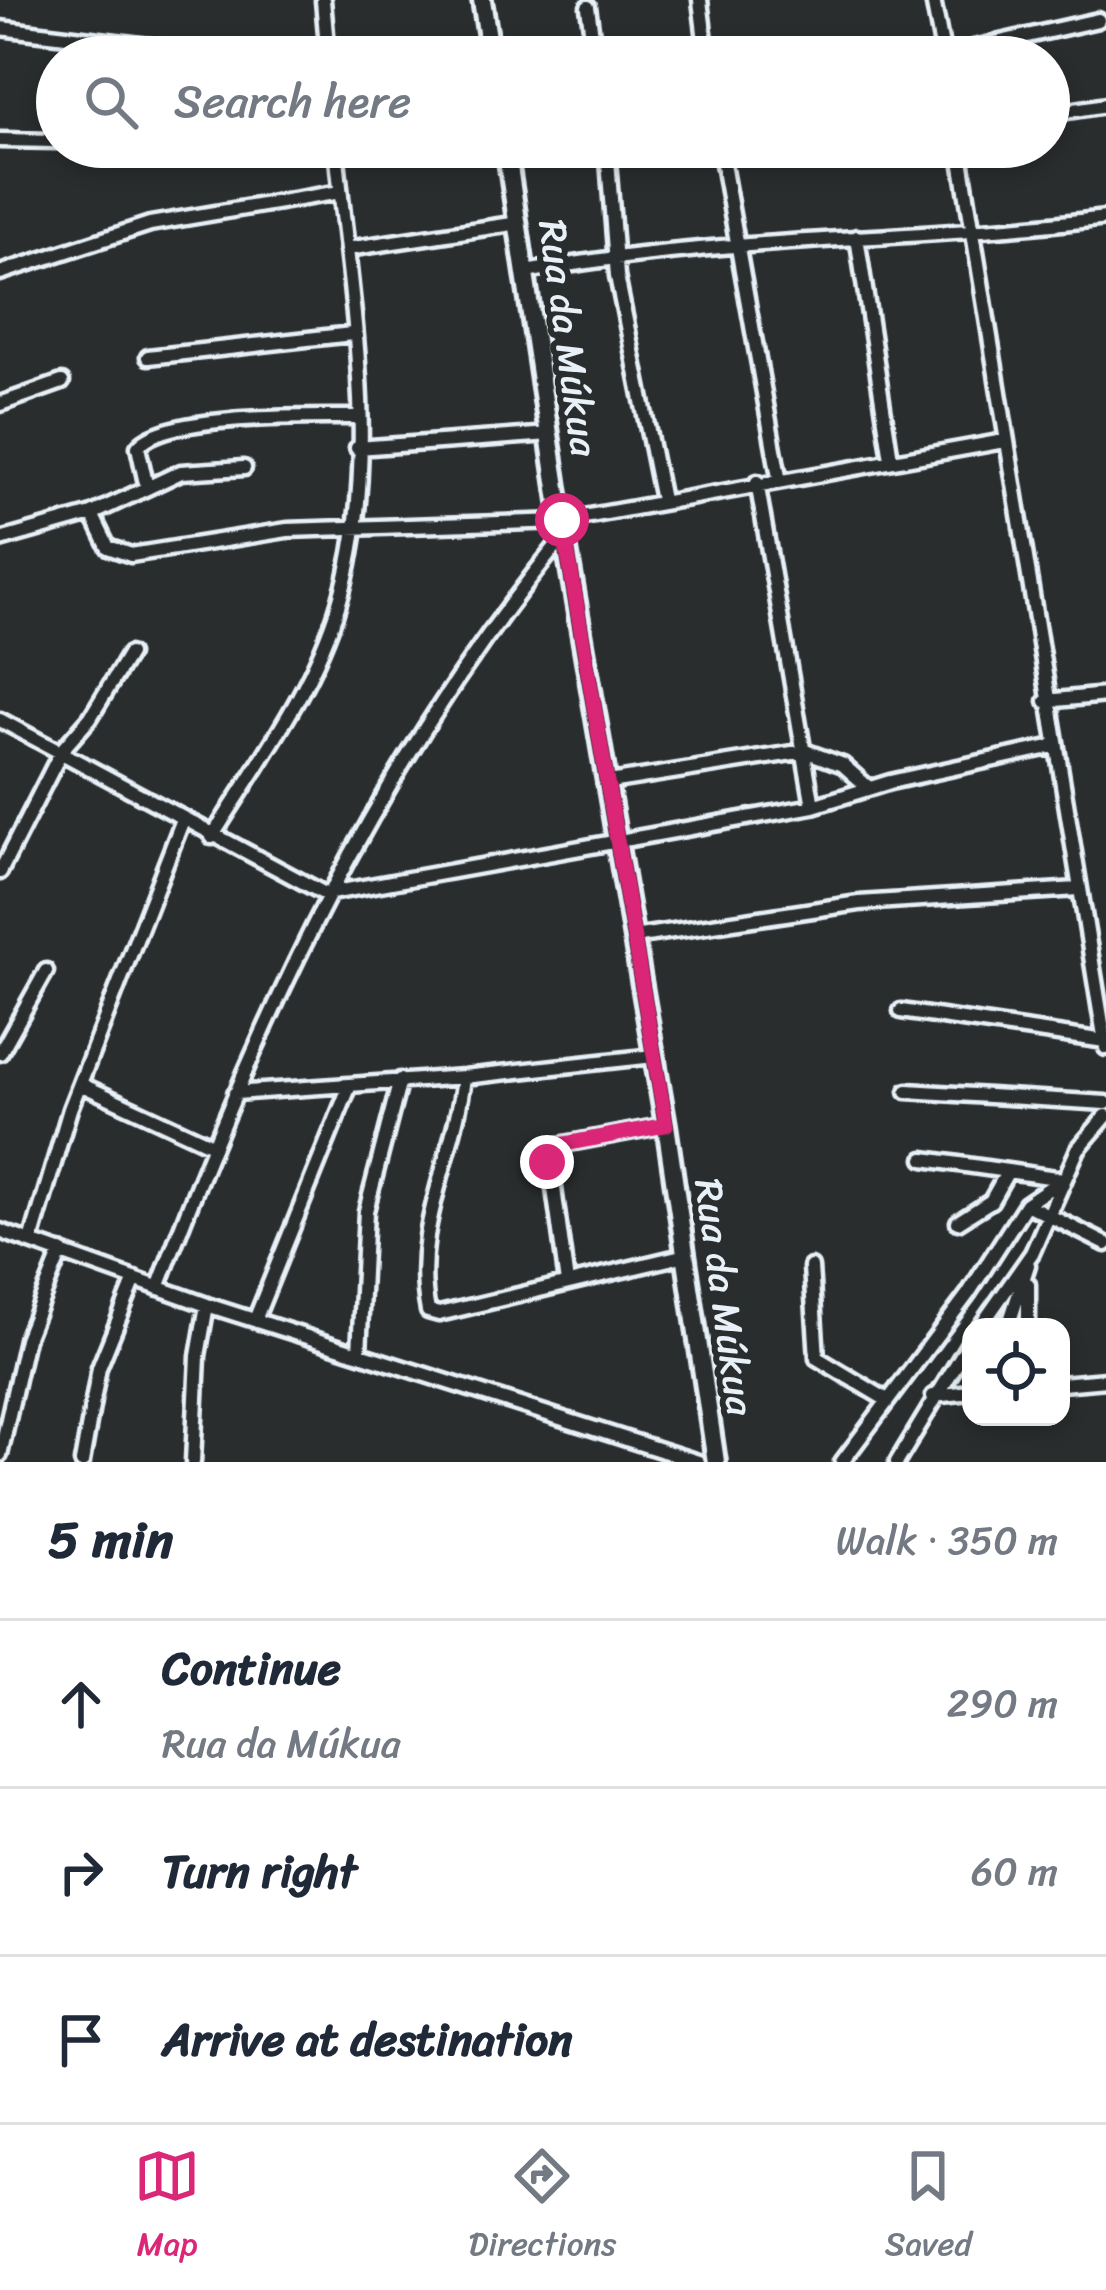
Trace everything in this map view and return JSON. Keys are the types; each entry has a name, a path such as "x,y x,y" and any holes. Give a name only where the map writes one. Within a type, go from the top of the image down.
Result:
{"street":[{"path":"323,0 326,36"},
{"path":"482,0 488,36"},
{"path":"700,0 704,36"},
{"path":"933,0 939,36"},
{"path":"589,7 592,36"},
{"path":"1029,36 1097,20"},
{"path":"0,28 66,36"},
{"path":"1070,111 1106,106"},
{"path":"0,140 36,141"},
{"path":"212,837 286,719 328,632 353,529 358,417 338,168"},
{"name":"Rua da Múkua","path":"510,168 615,840 666,1125 716,1462"},
{"path":"609,168 616,276 662,500"},
{"path":"723,168 779,477"},
{"path":"901,1011 1105,1044 962,168"},
{"path":"0,273 150,224 340,192"},
{"path":"526,272 618,255 734,244 971,233 1106,218"},
{"path":"347,248 519,223"},
{"path":"857,237 891,459"},
{"path":"148,357 352,334"},
{"path":"0,404 62,382"},
{"path":"147,488 138,447 155,434 274,417 358,417"},
{"path":"357,448 550,434"},
{"path":"92,514 108,547 131,555 287,530 564,527 662,500 779,477 1004,441"},
{"path":"0,540 92,514 181,472 244,468"},
{"path":"757,482 813,806"},
{"path":"158,1288 212,1145 325,893 475,648 564,527"},
{"path":"0,872 62,750 90,718 129,654"},
{"path":"1046,701 1106,695"},
{"path":"0,720 62,750 182,822 325,893 813,806 869,788 1054,746"},
{"path":"609,782 805,752 842,765 869,788"},
{"path":"31,1241 80,1084 182,822"},
{"path":"633,937 859,903 1078,889"},
{"path":"0,1053 46,971"},
{"path":"1098,1004 1106,990"},
{"path":"235,1093 464,1077 654,1057"},
{"path":"464,1077 458,1127 428,1210 428,1311 439,1314 686,1255"},
{"path":"359,1353 368,1196 400,1080"},
{"path":"80,1084 212,1145"},
{"path":"255,1320 350,1085"},
{"path":"907,1091 1106,1103"},
{"path":"1010,1318 1063,1179 1078,1149 1106,1116"},
{"path":"568,1283 549,1152 559,1145 666,1125"},
{"path":"924,1159 1063,1179"},
{"path":"958,1222 992,1201 1008,1171"},
{"path":"842,1462 968,1294 1026,1204 1063,1179"},
{"path":"1026,1204 1106,1244"},
{"path":"0,1231 207,1305 698,1462"},
{"path":"2,1460 22,1351 61,1252"},
{"path":"986,1318 1032,1253"},
{"path":"1028,1318 1032,1253"},
{"path":"811,1267 817,1358 887,1400"},
{"path":"82,1462 98,1368 135,1279"},
{"path":"194,1462 198,1356 207,1305"},
{"path":"897,1462 962,1353"},
{"path":"1070,1383 1106,1380"},
{"path":"954,1394 962,1388"},
{"path":"933,1396 962,1393"}],"route":[{"path":"547,1162 549,1152 559,1145 666,1125 562,520"}]}
